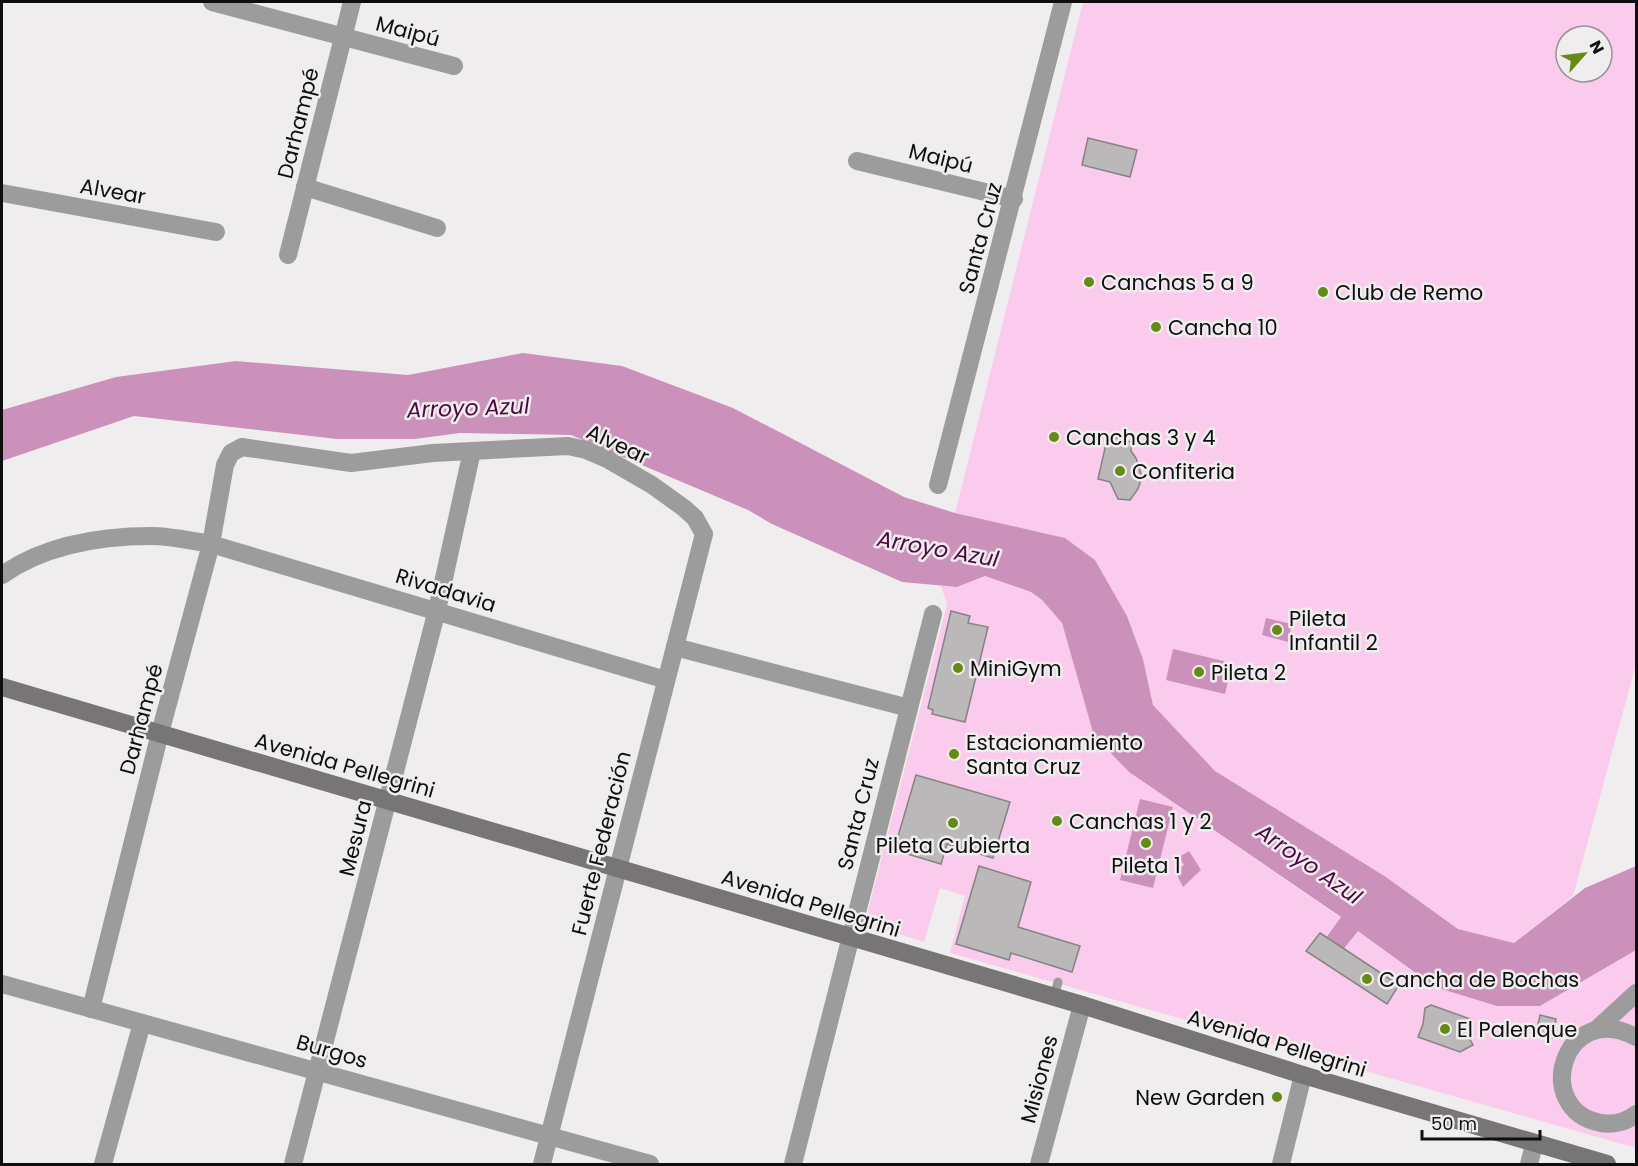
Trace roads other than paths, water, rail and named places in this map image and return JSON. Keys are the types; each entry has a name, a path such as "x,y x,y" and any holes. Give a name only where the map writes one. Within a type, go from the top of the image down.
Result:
{"main road":[{"name":"Avenida Pellegrini","path":"2,687 618,868 850,939 1020,979 1056,990 1082,1005 1303,1075 1534,1145 1607,1164"}],"street":[{"name":"Maipú","path":"212,2 454,66"},
{"name":"Darhampé","path":"288,255 352,2"},
{"name":"Santa Cruz","path":"938,485 1014,200 1063,2"},
{"name":"Maipú","path":"857,161 1014,200"},
{"path":"305,187 437,228"},
{"name":"Alvear","path":"2,193 216,232"},
{"name":"Alvear","path":"242,447 351,463 472,451 568,446 586,450 652,485 695,518 704,534"},
{"name":"Darhampé","path":"91,1009 160,733 211,544 227,458 242,447"},
{"name":"Mesura","path":"293,1164 437,610 472,451"},
{"name":"Fuerte Federación","path":"542,1164 704,534"},
{"name":"Rivadavia","path":"2,575 44,552 78,543 153,536 211,544 666,680"},
{"name":"Santa Cruz","path":"793,1164 933,614"},
{"path":"675,646 909,708"},
{"name":"Burgos","path":"2,984 650,1164"},
{"path":"1636,993 1597,1029 1579,1039 1566,1054 1561,1077 1566,1097 1573,1107 1594,1121 1619,1122 1636,1114"},
{"name":"Misiones","path":"1039,1164 1082,1005"},
{"path":"103,1164 142,1023"},
{"path":"1597,1029 1611,1028 1636,1037"},
{"path":"1281,1164 1303,1075"},
{"path":"1529,1164 1534,1145"}],"water":[{"name":"Arroyo Azul","path":"523,353 622,366 733,408 904,497 955,513 1065,538 1095,560 1127,616 1143,659 1153,705 1215,771 1386,877 1458,929 1514,943 1585,888 1636,866 1636,950 1540,1006 1497,1006 1435,987 1358,931 1342,951 1326,938 1341,917 1129,772 1094,736 1062,623 1042,600 1031,592 985,576 957,587 902,582 772,524 748,510 571,435 460,433 415,439 337,439 134,416 2,461 2,410 116,377 236,361 408,375"},
{"name":"Pileta Infantil 2","path":"1266,618 1292,624 1288,642 1262,635"},
{"name":"Pileta 2","path":"1173,649 1232,663 1225,694 1166,680"},
{"name":"Pileta 1","path":"1140,799 1173,807 1153,888 1120,880"},
{"path":"1189,851 1201,870 1183,887 1175,871 1184,865 1179,857"}],"place":[{"name":"Canchas 5 a 9","path":"1089,282"},
{"name":"Club de Remo","path":"1323,292"},
{"name":"Cancha 10","path":"1156,327"},
{"name":"Canchas 3 y 4","path":"1054,437"},
{"name":"Confiteria","path":"1120,471"},
{"name":"Pileta Infantil 2","path":"1277,630"},
{"name":"MiniGym","path":"958,668"},
{"name":"Pileta 2","path":"1199,672"},
{"name":"Estacionamiento Santa Cruz","path":"954,754"},
{"name":"Canchas 1 y 2","path":"1057,821"},
{"name":"Pileta Cubierta","path":"953,823"},
{"name":"Pileta 1","path":"1146,843"},
{"name":"Cancha de Bochas","path":"1367,979"},
{"name":"El Palenque","path":"1445,1029"},
{"name":"New Garden","path":"1277,1097"}]}
